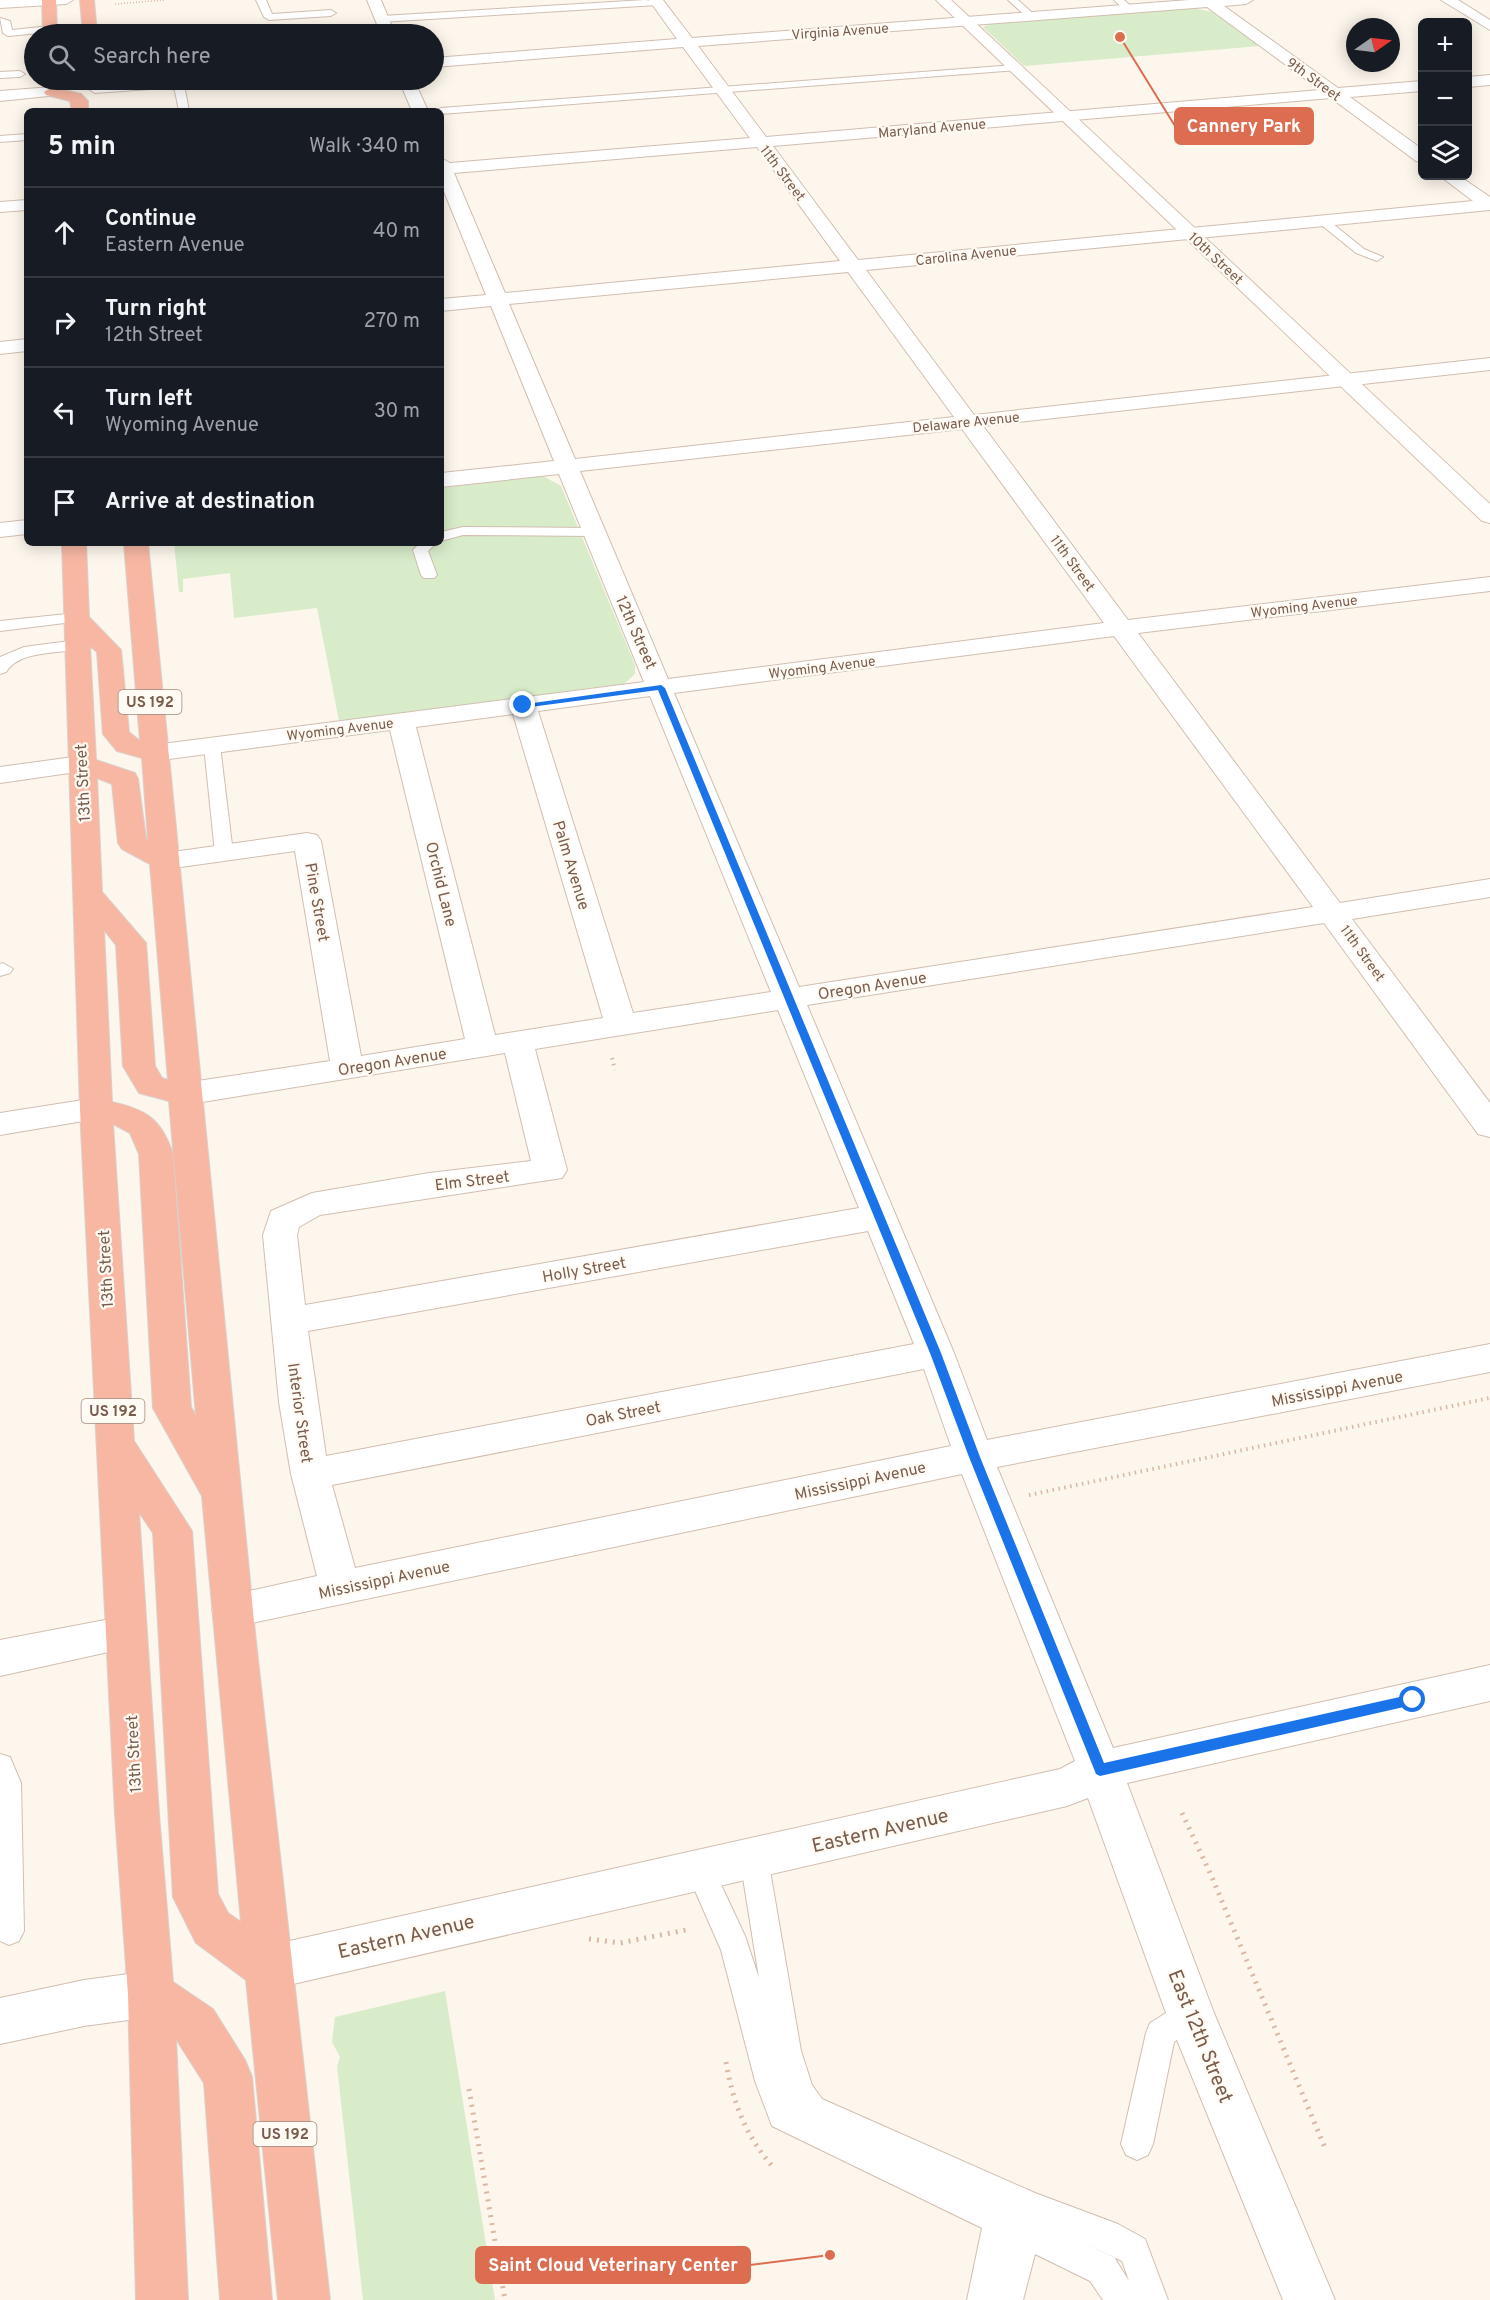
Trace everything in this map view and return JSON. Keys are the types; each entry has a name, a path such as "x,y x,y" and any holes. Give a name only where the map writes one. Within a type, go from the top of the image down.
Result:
{"highway":[{"path":"87,0 89,24"},
{"path":"49,1 50,24"},
{"path":"52,90 53,108"},
{"path":"60,90 80,101 80,108"},
{"name":"13th Street","path":"74,546 96,1108 126,1633 151,1994"},
{"name":"US 192","path":"136,546 166,861 183,1094 232,1610 267,1968 304,2300"},
{"path":"76,618 109,650 116,734 126,746 154,753"},
{"path":"81,764 125,779 132,843 166,861"},
{"path":"87,893 131,943 138,1066 150,1086 183,1094"},
{"path":"96,1108 131,1117 151,1135 156,1154 172,1408 221,1494"},
{"path":"115,1443 172,1531 196,1897 212,1928 267,1968"},
{"path":"151,1994 196,2025 228,2077 246,2300"},
{"name":"US 192","path":"151,1994 162,2300"}],"street":[{"path":"0,4 66,0"},
{"path":"374,0 384,24"},
{"name":"10th Street","path":"942,0 1490,516"},
{"name":"Virginia Avenue","path":"444,61 965,22 1124,4 1246,0"},
{"path":"1448,0 1490,26"},
{"name":"11th Street","path":"657,1 970,422 1119,628 1334,913 1490,1126"},
{"name":"9th Street","path":"1208,1 1418,154"},
{"path":"1472,82 1490,80"},
{"name":"Maryland Avenue","path":"444,167 1418,86"},
{"path":"0,96 31,90"},
{"path":"411,90 419,108"},
{"name":"12th Street","path":"444,172 565,466 661,688 936,1353 974,1457 1100,1770"},
{"path":"1454,180 1490,205"},
{"path":"0,207 24,205"},
{"name":"Carolina Avenue","path":"444,305 1490,205"},
{"path":"0,348 24,345"},
{"name":"Delaware Avenue","path":"444,480 1490,364"},
{"path":"0,530 24,526"},
{"name":"Wyoming Avenue","path":"154,753 1119,628 1490,584"},
{"name":"Palm Avenue","path":"523,705 621,1025"},
{"name":"Orchid Lane","path":"401,721 483,1047"},
{"path":"0,775 81,764"},
{"name":"Pine Street","path":"166,861 307,841 347,1068"},
{"name":"Oregon Avenue","path":"183,1094 1490,888"},
{"name":"Elm Street","path":"280,1235 283,1220 312,1205 429,1185 550,1170 518,1041"},
{"path":"0,1124 96,1108"},
{"name":"Holly Street","path":"289,1321 879,1217"},
{"name":"Interior Street","path":"280,1235 298,1402 310,1474 340,1588"},
{"name":"Oak Street","path":"310,1474 936,1353"},
{"name":"Mississippi Avenue","path":"232,1610 974,1457 1490,1358"},
{"path":"0,1658 126,1633"},
{"name":"Eastern Avenue","path":"267,1968 1067,1788 1100,1770 1490,1683"},
{"name":"East 12th Street","path":"1100,1770 1190,2013 1309,2300"},
{"path":"0,2021 84,2003 151,1994"}],"lane":[{"path":"261,0 269,17 331,13"},
{"path":"1013,0 1032,16"},
{"path":"382,20 657,1"},
{"path":"4,32 24,32"},
{"path":"444,111 1015,68"},
{"path":"0,75 21,74"},
{"path":"180,90 183,108"},
{"path":"0,139 24,137"},
{"path":"1323,221 1355,247 1377,257"},
{"path":"444,536 463,531 593,532"},
{"path":"425,546 420,550 429,575"},
{"path":"0,626 76,618"},
{"path":"0,669 3,662 24,652 77,645"},
{"path":"212,746 224,853"},
{"path":"0,1766 7,1783 9,1930"},
{"path":"754,1859 786,2051 799,2093 811,2110 1018,2220 1102,2269 1122,2300"},
{"path":"700,1870 724,1918 744,1977 769,2083 783,2115 1018,2220 1107,2235 1134,2250 1152,2300"},
{"path":"1137,2144 1161,2033 1190,2013"},
{"path":"983,2300 1018,2220"},
{"path":"1006,2300 1018,2220"}],"path":[{"path":"109,3 165,0"},
{"path":"1028,1495 1490,1398"},
{"path":"1182,1813 1211,1875 1324,2148"},
{"path":"583,1939 620,1942 704,1927 724,1918"},
{"path":"469,2089 505,2300"}],"green space":[{"path":"1189,7 1212,12 1260,46 1024,66 983,27 995,22"},
{"path":"543,476 561,486 635,665 635,674 624,684 339,721 317,608 234,618 230,573 183,579 183,592 179,592 174,546 444,546 444,488"},
{"path":"445,1991 495,2300 363,2300 337,2066 340,2057 332,2042 335,2017"}],"place":[{"name":"Cannery Park","path":"1120,37"},
{"name":"Saint Cloud Veterinary Center","path":"830,2255"}],"route":[{"path":"523,705 661,688 936,1353 974,1457 1100,1770 1413,1700"}]}
